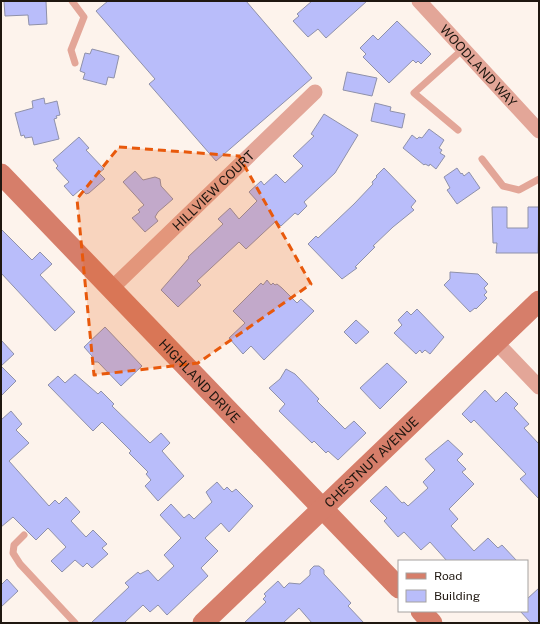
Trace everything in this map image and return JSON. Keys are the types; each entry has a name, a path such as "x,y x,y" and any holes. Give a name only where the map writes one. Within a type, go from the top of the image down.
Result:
{"street":[{"name":"WOODLAND WAY","path":"419,1 539,131"},
{"name":"HILLVIEW COURT","path":"112,289 315,92"},
{"name":"HIGHLAND DRIVE","path":"1,174 398,587"},
{"name":"CHESTNUT AVENUE","path":"203,623 539,301"},
{"path":"496,342 539,387"},
{"path":"422,612 432,623"}],"lane":[{"path":"72,1 84,17 72,50 75,63"},
{"path":"458,130 414,94 463,49"},
{"path":"482,159 503,186 519,190 539,179"},
{"path":"24,535 14,545 14,553 20,564 75,623"}],"highlighted area":[{"path":"119,147 239,156 311,284 198,363 94,375 77,199"}],"building":[{"path":"4,1 46,1 47,24 29,25 28,15 5,16"},
{"path":"108,1 246,1 312,78 216,161 149,84 155,79 96,11"},
{"path":"312,1 367,1 326,38 318,29 308,37 293,21 299,16 297,14"},
{"path":"397,21 431,54 421,64 418,61 416,63 413,60 389,83 363,57 366,54 360,48 373,35 378,40"},
{"path":"92,49 119,56 114,78 108,77 106,85 83,79 85,73 80,71 85,53 90,54"},
{"path":"347,72 377,78 372,96 343,90"},
{"path":"44,98 45,104 57,101 60,115 56,116 57,118 54,119 59,139 34,145 32,137 25,138 24,135 21,136 15,113 33,108 32,101"},
{"path":"375,103 391,107 390,111 405,114 402,128 371,121"},
{"path":"324,114 358,135 335,173 304,202 307,206 298,215 295,213 281,226 276,221 246,249 239,242 197,281 201,285 178,307 161,290 189,258 188,257 223,224 218,219 230,208 239,219 257,201 249,192 261,181 264,185 276,174 285,183 303,166 293,156 314,136 311,134"},
{"path":"429,129 444,140 439,148 442,150 440,153 445,156 436,169 430,164 429,166 424,165 403,148 412,135 417,139 419,137 422,138"},
{"path":"79,137 89,148 86,150 104,169 99,173 105,179 89,193 86,194 81,189 73,196 64,186 69,182 56,168 58,166 53,160"},
{"path":"384,168 416,201 411,207 414,210 373,246 375,247 355,267 357,268 342,279 308,244 316,236 318,238 354,204 373,184 372,182 377,177 376,176"},
{"path":"457,168 464,176 469,172 480,188 457,204 447,190 450,188 444,177"},
{"path":"135,171 143,180 155,177 160,179 161,186 173,199 158,212 155,217 158,221 145,232 132,218 140,212 138,210 144,205 123,182"},
{"path":"492,207 507,207 507,228 528,228 528,207 539,207 538,253 496,253 497,243 493,243"},
{"path":"1,229 32,260 40,252 52,264 40,275 75,312 55,331 1,273"},
{"path":"450,272 478,274 488,284 484,288 487,292 484,295 487,298 476,309 475,308 470,312 444,285 450,279"},
{"path":"267,280 271,285 273,283 275,285 277,284 297,303 301,299 314,311 264,360 251,346 243,354 229,338 245,323 233,311 261,283 263,285"},
{"path":"417,309 444,337 430,354 425,350 422,353 420,350 416,354 394,333 402,325 398,320 407,311 411,315"},
{"path":"356,320 369,332 356,344 344,332"},
{"path":"105,327 142,366 121,386 98,362 92,362 92,356 84,347"},
{"path":"1,340 14,354 1,366"},
{"path":"387,363 407,382 380,409 360,388"},
{"path":"1,366 16,381 1,396"},
{"path":"286,369 295,374 319,399 317,401 345,429 354,421 366,433 338,460 328,451 326,453 314,441 312,443 279,411 285,404 269,388 280,379"},
{"path":"75,374 98,394 101,391 114,404 112,406 150,443 161,433 170,443 162,451 184,476 158,501 145,486 151,480 146,474 148,472 129,453 131,451 102,422 93,431 48,385 58,376 65,383"},
{"path":"485,390 496,402 506,392 518,404 514,408 529,424 524,428 539,444 539,499 520,479 526,474 474,420 471,423 462,414"},
{"path":"11,411 22,424 16,430 29,443 9,461 49,506 55,500 59,504 66,497 80,512 71,521 86,537 93,530 107,544 102,548 108,554 92,568 87,563 83,567 75,560 62,572 51,561 66,547 48,528 36,540 13,517 1,527 1,420"},
{"path":"448,440 463,454 457,460 466,469 462,472 474,484 449,509 458,519 451,526 474,551 488,538 498,548 502,545 516,560 446,560 430,542 421,550 404,532 398,537 384,521 387,518 370,501 386,486 402,503 404,502 408,506 428,488 423,482 435,470 425,459"},
{"path":"217,482 224,490 227,487 232,492 236,489 253,506 229,532 221,523 205,538 218,551 201,568 208,576 167,615 158,605 150,612 143,605 124,623 91,623 129,587 125,583 138,572 140,574 148,570 158,581 174,566 164,555 181,538 160,515 171,504 184,518 189,514 194,519 212,502 206,492"},
{"path":"314,566 319,566 324,570 324,574 351,603 348,606 364,623 312,623 299,608 283,623 244,623 266,602 263,599 266,596 264,594 278,581 284,588 289,583 300,584 310,575 310,570"},
{"path":"7,579 18,591 1,607 1,585"},
{"path":"539,588 539,623 531,623 521,612 528,612 528,598"}]}
